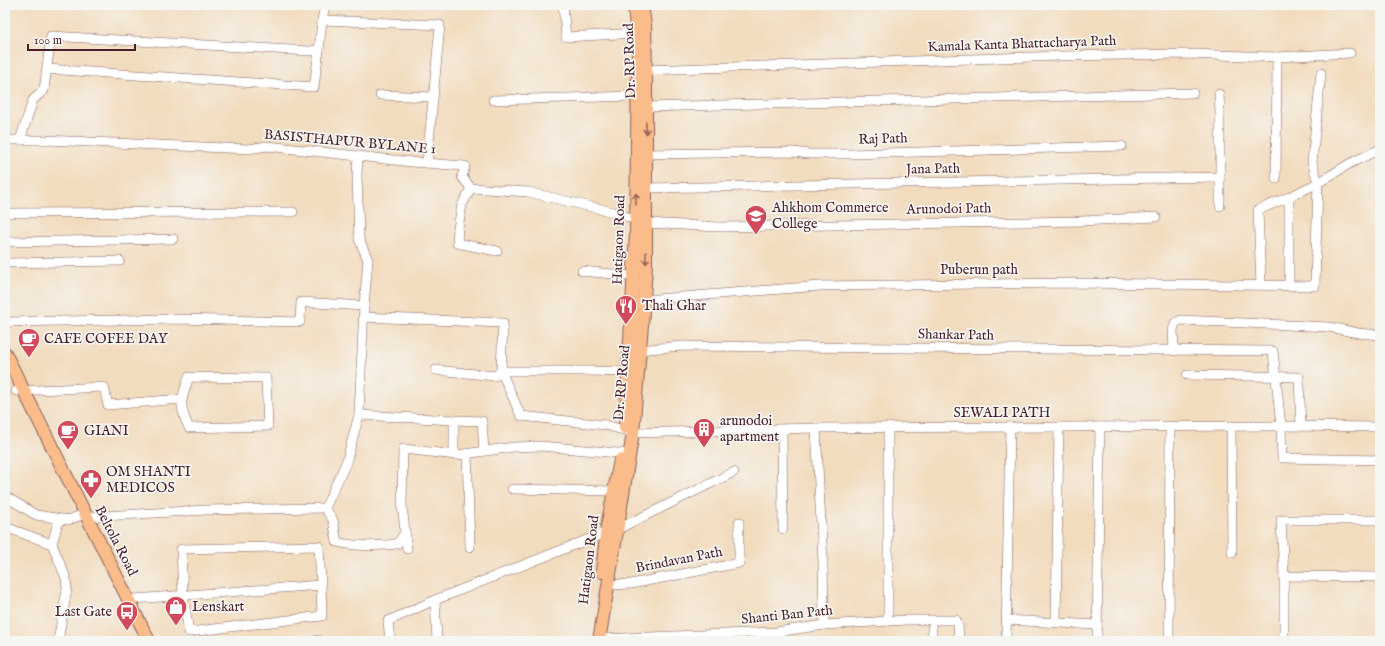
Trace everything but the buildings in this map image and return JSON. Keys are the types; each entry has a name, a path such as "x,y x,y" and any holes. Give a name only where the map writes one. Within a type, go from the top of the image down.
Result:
{"main road":[{"name":"Hatigaon Road","path":"629,431 628,372 633,276 641,221 634,5"},
{"name":"Dr. RP Road","path":"597,640 608,585 612,531 629,431 640,350 644,300 641,221 646,188 646,70 645,25 642,5"},
{"path":"5,353 20,390 83,516 141,641"},
{"path":"5,368 20,390"},
{"name":"Hatigaon Road","path":"597,640 612,531 614,491 625,454"},
{"name":"Beltola Road","path":"83,516 149,641"}],"street":[{"path":"47,69 314,87 325,5"},
{"path":"563,5 566,37 636,33"},
{"path":"322,20 440,25 427,163"},
{"path":"20,140 33,100 44,90 51,36 309,51 319,50"},
{"name":"Kamala Kanta Bhattacharya Path","path":"646,70 1068,56 1186,54 1277,57 1350,53"},
{"path":"1276,179 1277,57"},
{"path":"1318,182 1312,162 1321,73"},
{"path":"646,107 1193,93"},
{"path":"1219,94 1220,206"},
{"path":"380,95 433,97"},
{"path":"493,100 637,96"},
{"name":"BASISTHAPUR BYLANE 1","path":"5,140 46,140 248,149 267,146 465,166 462,177 471,188"},
{"name":"Raj Path","path":"646,154 794,152 808,154 850,154 1122,146"},
{"path":"1261,285 1258,210 1289,197 1380,149"},
{"path":"325,508 346,463 359,415 363,318 368,260 359,239 357,175 358,156"},
{"name":"Jana Path","path":"646,188 1220,177"},
{"name":"Puberun path","path":"644,300 820,286 1076,283 1315,286 1318,182"},
{"path":"497,251 458,243 458,228 462,205 471,188 528,192 606,210 641,221"},
{"path":"1289,197 1289,286"},
{"path":"5,213 294,212"},
{"name":"Arunodoi Path","path":"641,221 719,227 1082,221 1156,217"},
{"path":"5,242 173,239"},
{"path":"5,263 120,261"},
{"path":"582,271 633,276"},
{"path":"5,322 177,319 300,322 301,302 364,306"},
{"path":"363,318 504,323 501,371"},
{"path":"1174,351 1173,330 1175,323 1181,320 1329,327 1358,333 1380,335"},
{"name":"Shankar Path","path":"640,350 689,346 1273,351 1276,376"},
{"path":"436,370 495,376 501,371 628,372"},
{"name":"SEWALI PATH","path":"501,371 521,416 606,425 629,431 782,430 816,428 1231,426 1380,427"},
{"path":"1187,375 1299,377 1301,426"},
{"path":"1276,376 1281,426 1282,458 1380,460"},
{"path":"189,377 266,378 268,426 189,428 183,415 181,399 189,377"},
{"path":"20,390 104,387 108,405 181,399"},
{"path":"359,415 482,421 484,451"},
{"path":"454,420 454,455"},
{"path":"1231,426 1232,553"},
{"path":"1006,641 1010,427"},
{"path":"1056,622 1059,427"},
{"path":"1096,641 1100,427"},
{"path":"1169,641 1170,427"},
{"path":"816,428 823,562 824,625"},
{"path":"888,428 888,621"},
{"path":"782,430 783,529"},
{"path":"407,549 402,505 403,449 454,455 514,447 541,446 625,454"},
{"path":"467,454 470,547"},
{"path":"390,641 388,621 434,600 612,531 734,472"},
{"path":"512,489 614,491"},
{"path":"5,496 36,516 68,520 83,516 206,510 325,508"},
{"path":"325,508 333,520 337,542 368,546 396,544 405,533"},
{"path":"58,641 67,589 66,578 52,544 59,519"},
{"path":"1284,641 1284,576 1281,520 1380,520"},
{"name":"Brindavan Path","path":"608,585 631,584 739,563 739,522"},
{"path":"5,528 52,544"},
{"path":"319,546 322,584 322,616 189,632 183,595 181,549 319,546"},
{"path":"1284,576 1380,577"},
{"path":"128,600 322,584"},
{"path":"434,600 437,641"},
{"name":"Shanti Ban Path","path":"597,640 776,632 824,625 888,621 956,620 958,624 959,641"},
{"path":"1006,620 1056,622 1097,626"},
{"path":"932,628 932,641"}],"place":[{"name":"Ahkhom Commerce College","path":"756,236"},
{"name":"Thali Ghar","path":"626,326"},
{"name":"CAFE COFEE DAY","path":"29,358"},
{"name":"arunodoi apartment","path":"704,448"},
{"name":"GIANI","path":"68,450"},
{"name":"OM SHANTI MEDICOS","path":"91,500"},
{"name":"Lenskart","path":"176,626"},
{"name":"Last Gate","path":"127,632"}]}
